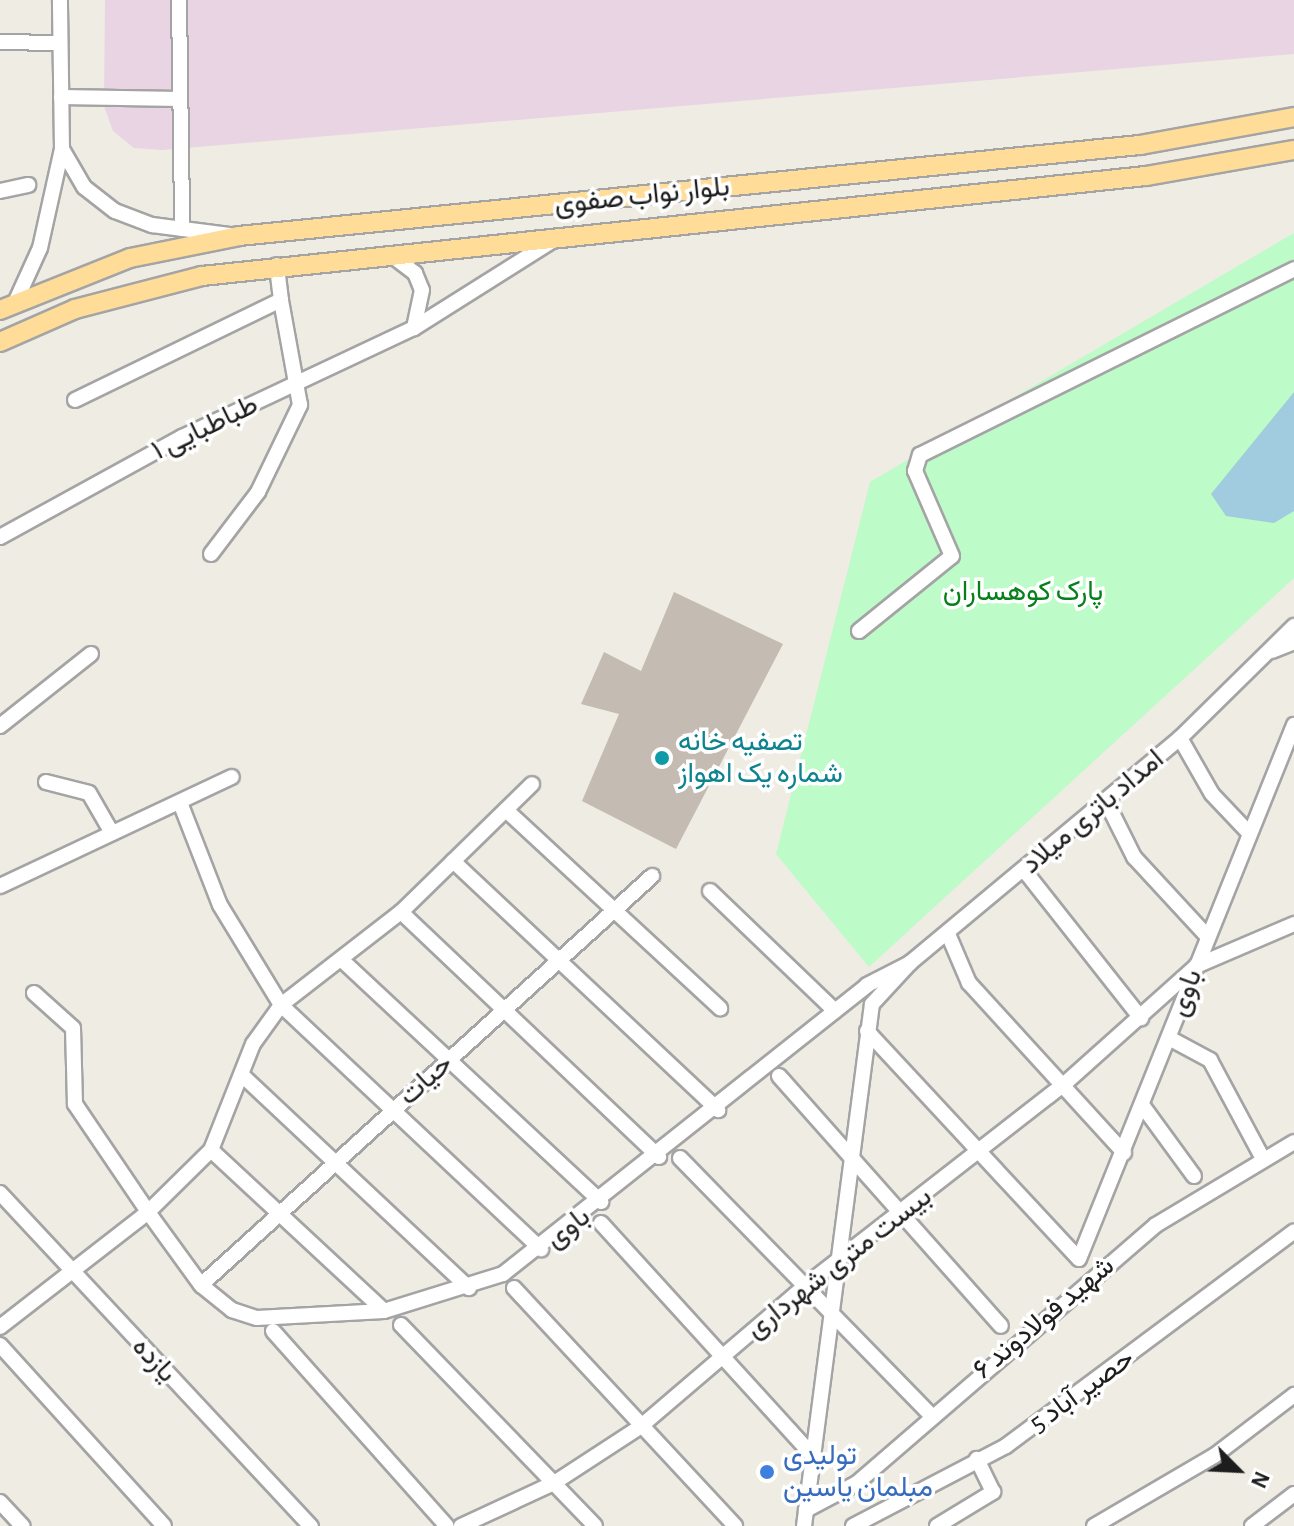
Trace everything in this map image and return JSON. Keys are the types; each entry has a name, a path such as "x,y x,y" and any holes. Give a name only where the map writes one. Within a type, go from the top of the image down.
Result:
{"main road":[{"name":"بلوار نواب صفوی","path":"7,306 130,258 239,236 1140,145 1294,117"},
{"name":"بلوار نواب صفوی","path":"0,342 138,289 277,265 385,251 1146,176 1294,150"}],"street":[{"path":"7,306 40,248 62,149 60,0"},
{"path":"179,0 182,229"},
{"path":"0,42 60,43"},
{"path":"61,97 180,99"},
{"path":"62,149 84,187 115,211 182,229 239,236"},
{"path":"0,191 28,185"},
{"name":"طباطبایی ۱","path":"0,537 182,437 414,328 562,235"},
{"path":"385,251 415,273 422,290 414,328"},
{"path":"211,554 258,492 297,417 300,382 281,300 277,265"},
{"path":"859,631 952,556 915,471 920,455 1294,269"},
{"path":"75,400 281,300"},
{"name":"امداد باتری میلاد","path":"910,963 1180,738 1294,626"},
{"name":"امداد باتری میلاد","path":"1268,653 1294,642"},
{"path":"0,726 91,654"},
{"name":"باوی","path":"979,1152 1079,1259 1124,1153 1248,832 1294,726"},
{"path":"1180,738 1212,794 1248,832"},
{"path":"0,886 112,833 181,805 232,777"},
{"path":"46,782 89,793 112,833"},
{"path":"0,1327 148,1212 211,1150 243,1076 253,1044 281,1005 344,962 401,912 532,784"},
{"path":"1106,801 1134,857 1207,936"},
{"path":"181,805 220,905 281,1005 541,1249"},
{"path":"506,810 720,1008"},
{"path":"453,861 718,1110"},
{"path":"1024,870 1141,1018"},
{"name":"حیات","path":"201,1285 652,876"},
{"path":"710,891 835,1011"},
{"path":"401,912 659,1157"},
{"path":"1196,966 1294,924"},
{"path":"948,934 969,983 1124,1153"},
{"path":"344,962 447,1062 601,1202"},
{"path":"804,1526 811,1454 856,1167 872,1004 910,963"},
{"name":"باوی","path":"34,993 73,1028 75,1104 148,1212 201,1285 232,1310 257,1318 384,1311 469,1288 541,1249 718,1110 835,1011 910,963"},
{"name":"بیست متری شهرداری","path":"461,1526 554,1483 640,1427 719,1356 806,1285 900,1219 1062,1086 1196,966"},
{"path":"867,1031 979,1152"},
{"path":"1169,1038 1210,1060 1263,1159"},
{"path":"243,1076 469,1288"},
{"path":"779,1076 900,1219 1001,1326"},
{"path":"1142,1105 1194,1176"},
{"name":"شهید فولادوند ۶","path":"806,1510 857,1483 1156,1225 1294,1142"},
{"path":"211,1150 384,1311"},
{"path":"680,1158 833,1311 932,1416"},
{"name":"یازده","path":"0,1193 311,1526"},
{"path":"601,1223 811,1454"},
{"name":"حصیر آباد 5","path":"853,1526 977,1459 1093,1385 1294,1231"},
{"path":"514,1288 735,1526"},
{"path":"401,1325 595,1526"},
{"path":"273,1331 447,1526"},
{"path":"0,1345 164,1526"},
{"path":"1094,1526 1214,1456 1294,1395"},
{"path":"937,1526 993,1492 977,1459"},
{"path":"1252,1526 1294,1494"},
{"path":"0,1502 22,1526"}],"shaded area":[{"path":"105,0 1294,0 1294,54 162,150 134,148 113,131 104,106"}],"green space":[{"name":"پارک کوهساران","path":"1294,233 1294,578 869,967 776,854 870,482"}],"water":[{"path":"1294,392 1294,511 1274,523 1226,516 1211,494"}],"building":[{"name":"تصفیه خانه شماره یک اهواز","path":"674,592 783,644 676,849 582,801 619,714 581,704 604,652 641,671"}],"place":[{"name":"تصفیه خانه شماره یک اهواز","path":"662,758"},
{"name":"تولیدی مبلمان یاسین","path":"767,1472"}]}
